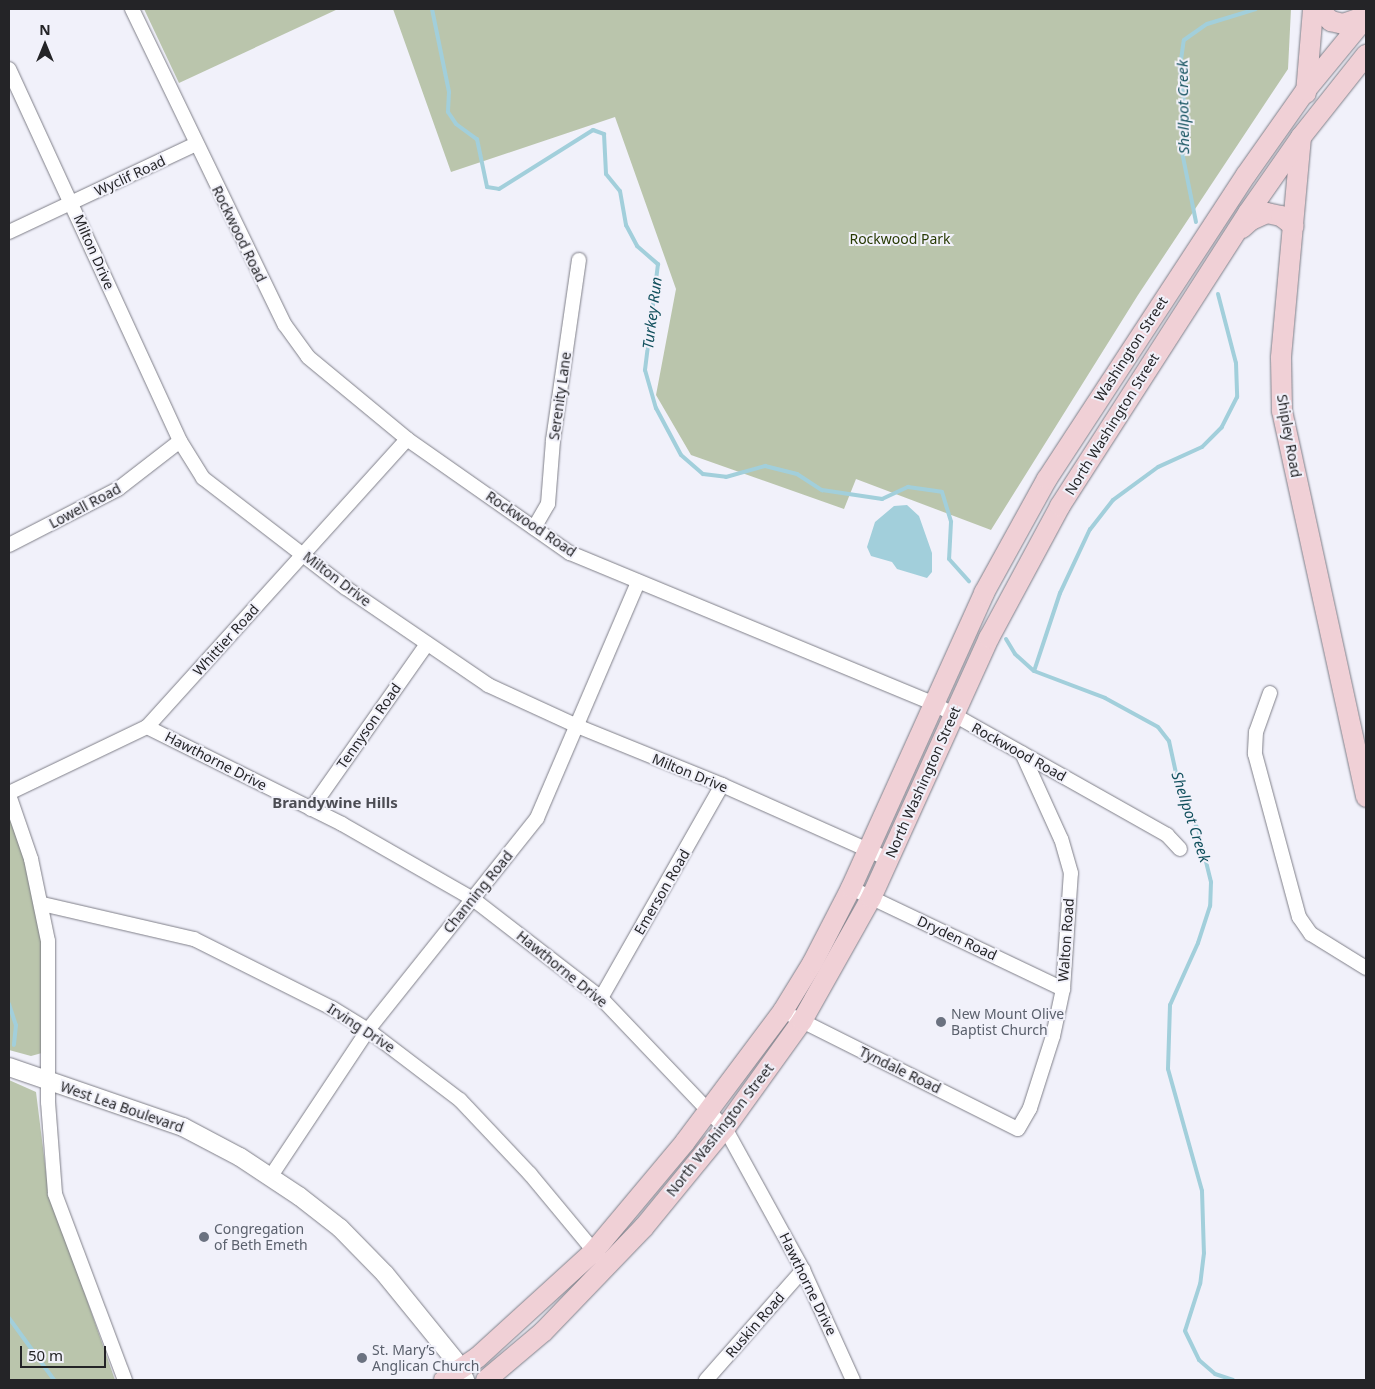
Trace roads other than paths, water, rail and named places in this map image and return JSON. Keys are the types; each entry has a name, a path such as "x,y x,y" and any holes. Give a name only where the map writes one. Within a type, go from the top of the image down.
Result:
{"main road":[{"name":"Shipley Road","path":"1313,9 1281,358 1282,411 1366,797"},
{"path":"1318,9 1331,21 1342,24 1366,17"},
{"name":"Washington Street","path":"933,704 984,592 1047,478 1194,253 1306,90 1366,17"},
{"path":"1301,136 1366,55"},
{"name":"North Washington Street","path":"486,1380 543,1332 608,1268 725,1128 802,1021 871,898 1004,607 1060,506 1202,284 1301,136"},
{"path":"1230,242 1251,220 1262,214 1281,216 1294,226"},
{"name":"North Washington Street","path":"457,1376 559,1286 594,1252 708,1112 783,1011 851,888 933,704"}],"street":[{"name":"Rockwood Road","path":"132,9 272,303 292,335 308,357 407,439 570,553 933,704 1167,835 1180,849"},
{"name":"Milton Drive","path":"9,70 180,442 203,478 303,554 427,644 511,697 722,785 888,860"},
{"name":"Wyclif Road","path":"9,232 196,144"},
{"name":"Serenity Lane","path":"534,528 548,504 553,440 579,260"},
{"name":"Whittier Road","path":"9,794 147,727 407,439"},
{"name":"Lowell Road","path":"9,545 118,489 180,442"},
{"name":"Channing Road","path":"270,1176 368,1030 537,818 638,582"},
{"name":"Tennyson Road","path":"311,809 427,644"},
{"path":"1270,693 1256,732 1254,754 1299,917 1311,934 1366,968"},
{"name":"Hawthorne Drive","path":"147,727 311,809 473,899 601,998 725,1128 803,1270 853,1380"},
{"name":"Walton Road","path":"1018,1129 1048,1060 1063,989 1071,873 1061,839 1022,753"},
{"name":"Emerson Road","path":"601,998 722,785"},
{"path":"9,794 31,859 42,904 50,965 50,1162 55,1194 125,1380"},
{"name":"Dryden Road","path":"851,888 1063,989"},
{"name":"Irving Drive","path":"42,904 194,939 332,1008 368,1030 460,1100 530,1174 608,1268"},
{"name":"Tyndale Road","path":"783,1011 1018,1129"},
{"name":"West Lea Boulevard","path":"9,1067 123,1104 183,1127 270,1176 340,1228 372,1259 408,1300 457,1376"},
{"name":"Ruskin Road","path":"706,1380 803,1270"}],"water":[{"path":"907,505 919,516 932,553 932,572 927,578 897,569 892,562 871,556 867,547 875,522 894,506"}],"waterway":[{"name":"Turkey Run","path":"432,9 449,92 448,112 456,124 477,139 487,187 499,189 593,130 604,134 606,174 620,191 626,225 637,246 658,264 645,370 656,408 681,455 703,474 726,477 765,466 797,474 822,490 882,499 908,487 942,492 951,522 949,559 969,581"},
{"name":"Shellpot Creek","path":"1196,222 1182,152 1186,120 1180,67 1184,40 1207,24 1256,9"},
{"name":"Shellpot Creek","path":"1218,294 1236,363 1237,397 1222,427 1202,447 1158,467 1113,500 1090,529 1060,593 1034,671 1105,698 1158,727 1169,741 1181,796 1198,829 1211,882 1210,906 1198,943 1170,1005 1168,1069 1202,1191 1204,1253 1200,1284 1185,1331 1199,1360 1215,1374 1233,1380"},
{"name":"Turkey Run","path":"1006,639 1015,654 1034,671"},
{"path":"9,1004 16,1025 14,1045"},
{"path":"9,1318 54,1380"}],"place":[{"name":"New Mount Olive Baptist Church","path":"941,1022"},
{"name":"Congregation of Beth Emeth","path":"204,1237"},
{"name":"St. Mary’s Anglican Church","path":"362,1358"}],"district":[{"name":"Brandywine Hills","path":"335,803"}],"park label":[{"name":"Rockwood Park","path":"900,239"}]}
